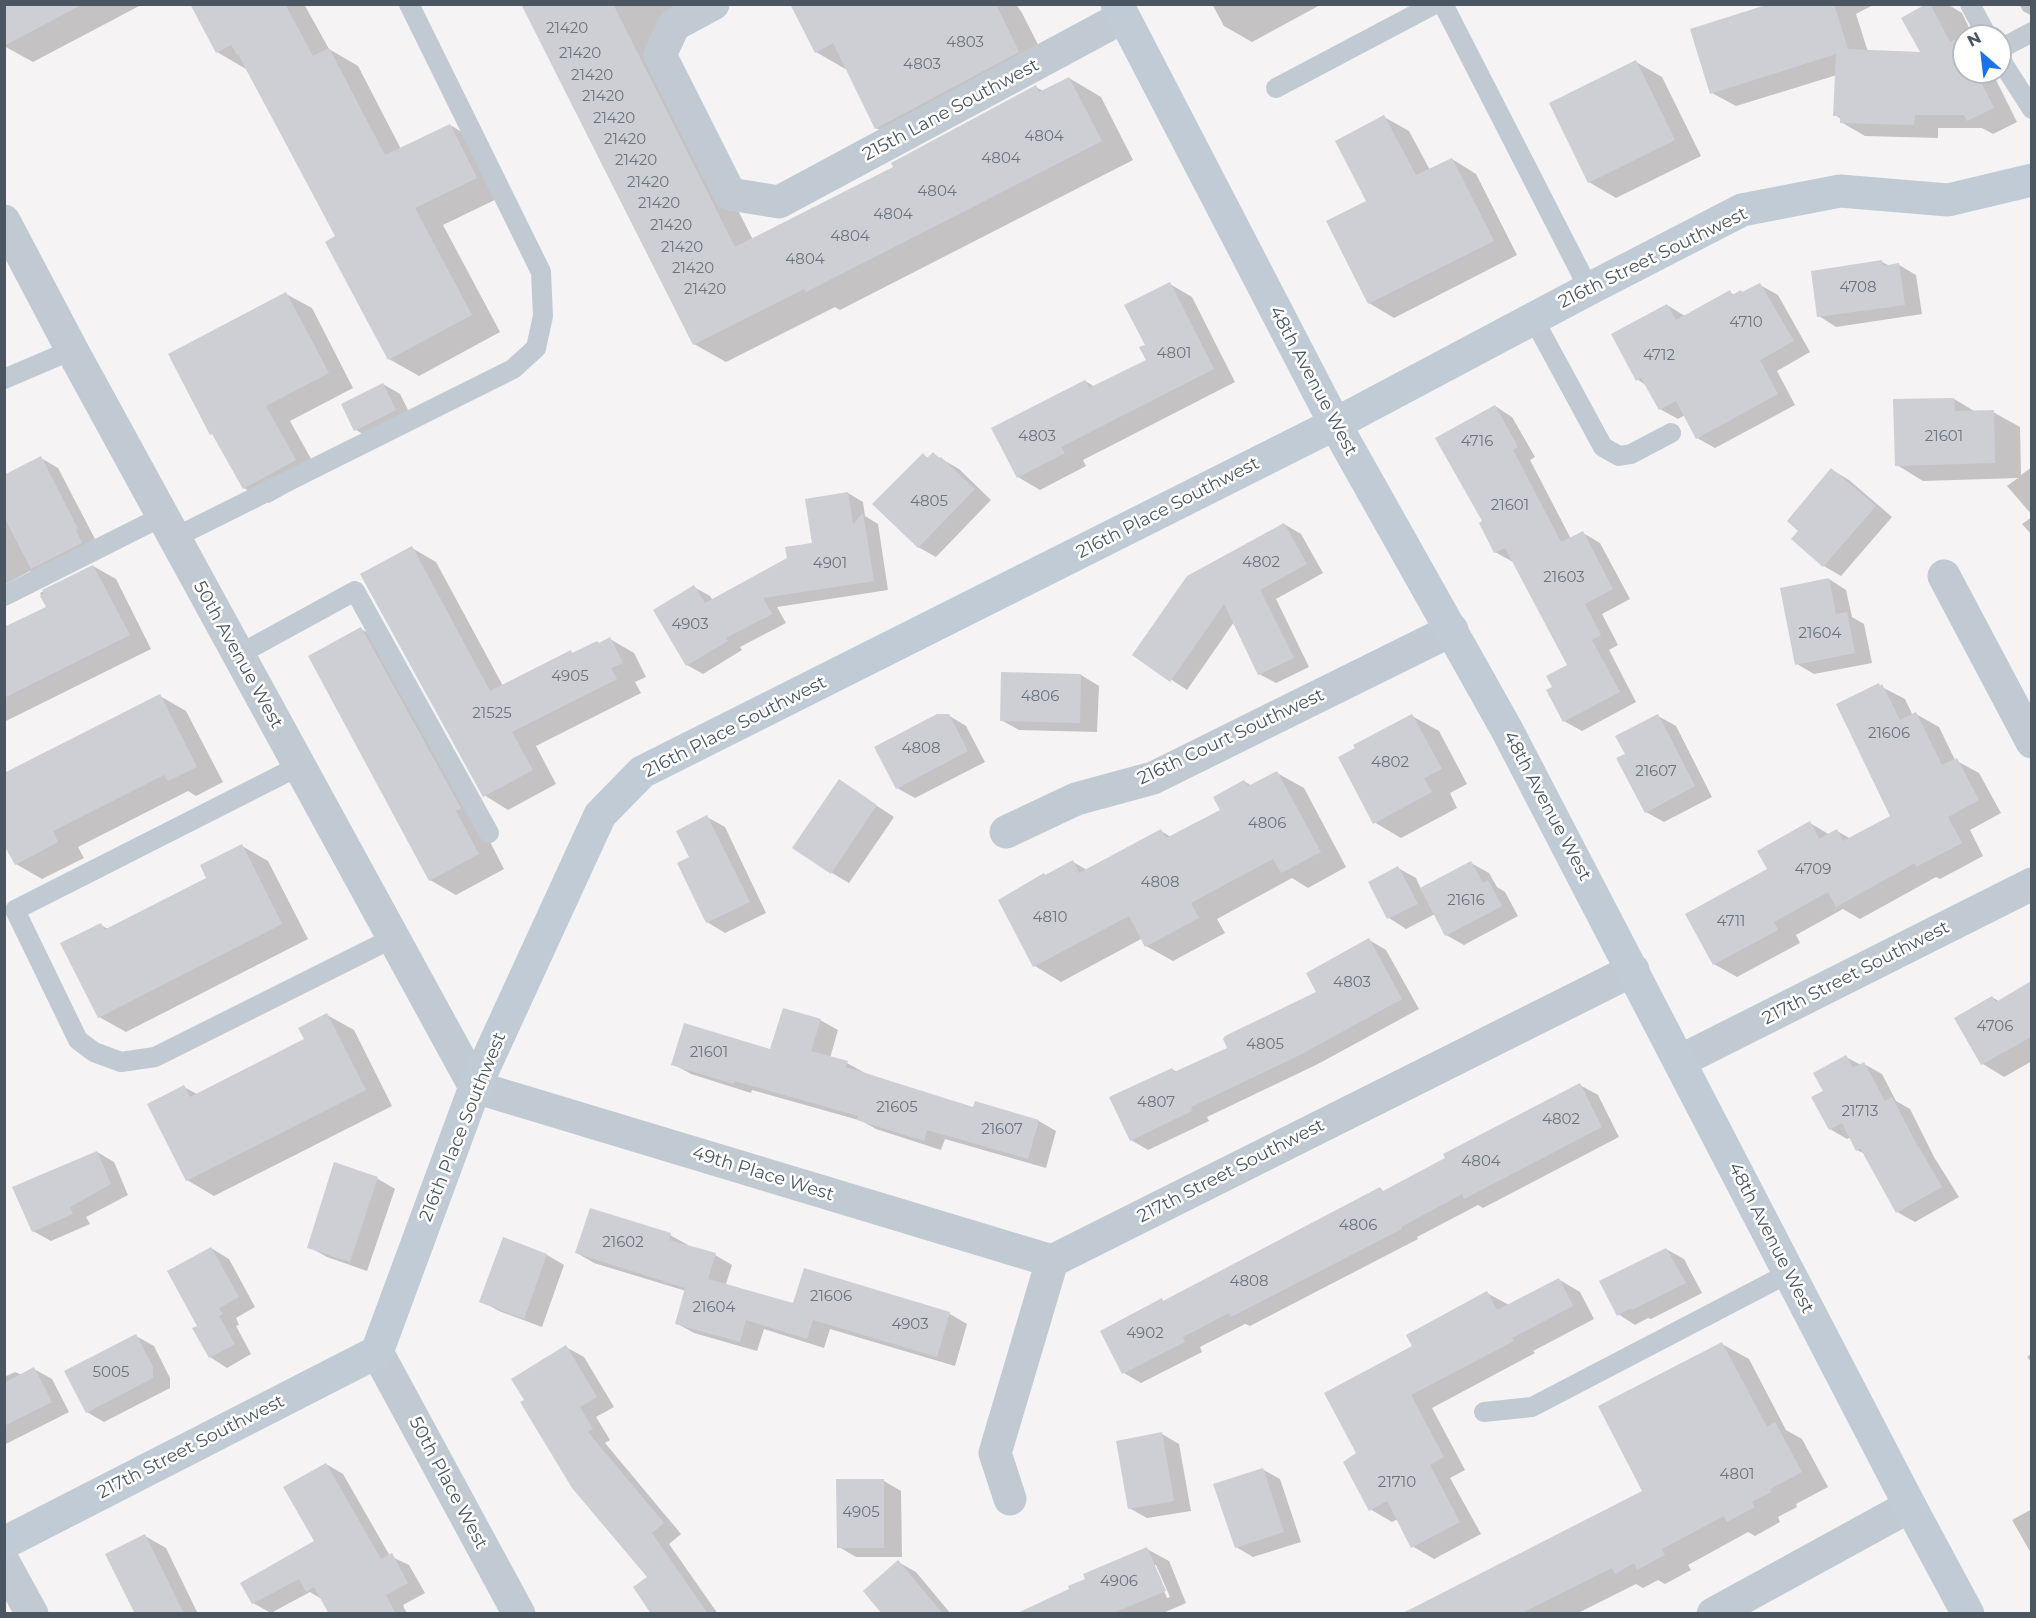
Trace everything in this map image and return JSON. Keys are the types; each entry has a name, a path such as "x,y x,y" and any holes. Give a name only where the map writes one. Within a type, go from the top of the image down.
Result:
{"street":[{"name":"215th Lane Southwest","path":"713,4 674,25 660,55 730,194 779,202 1120,11"},
{"name":"48th Avenue West","path":"1120,11 1335,424 1502,720 1968,1614"},
{"name":"216th Street Southwest","path":"1335,424 1742,210 1840,191 1948,200 2031,180"},
{"name":"50th Avenue West","path":"4,221 168,527 475,1087"},
{"name":"216th Place Southwest","path":"377,1352 475,1087 600,815 642,772 1335,424"},
{"path":"1944,576 2031,742"},
{"name":"216th Court Southwest","path":"1006,832 1076,799 1153,778 1452,630"},
{"name":"217th Street Southwest","path":"1680,1061 2031,884"},
{"name":"217th Street Southwest","path":"1052,1261 1633,970"},
{"name":"49th Place West","path":"475,1087 1052,1261"},
{"path":"1010,1499 995,1453 1052,1261"},
{"name":"217th Street Southwest","path":"4,1543 377,1352"},
{"name":"50th Place West","path":"377,1352 519,1614"},
{"path":"1713,1614 1910,1506"},
{"path":"4,1563 32,1614"}],"lane":[{"path":"4,596 168,527 513,369 536,348 543,316 541,272 409,4"},
{"path":"1276,88 1436,4"},
{"path":"1443,4 1589,289"},
{"path":"1970,4 1981,24"},
{"path":"2012,42 2031,32"},
{"path":"2012,78 2031,109"},
{"path":"1533,318 1603,447 1618,456 1631,454 1671,433"},
{"path":"4,379 72,350"},
{"path":"238,655 355,591 489,833"},
{"path":"299,766 15,909 78,1040 94,1053 121,1062 155,1057 393,938"},
{"path":"1484,1412 1532,1407 1789,1273"}],"building":[{"path":"4,4 83,4 4,46"},
{"path":"190,4 285,4 313,56 329,48 385,155 450,124 477,178 415,208 472,315 388,360 325,242 335,236 238,54 231,45 216,53"},
{"path":"521,4 613,4 735,247 893,167 891,163 1036,85 1039,92 1069,77 1102,141 806,292 804,289 693,345"},
{"path":"790,4 996,4 1019,52 875,129 833,43 815,53"},
{"path":"1769,4 1834,4 1848,49 1920,52 1901,18 1930,4 1950,42 1952,41 1952,84 1982,84 1994,108 1967,121 1964,115 1915,115 1914,125 1840,123 1840,116 1833,116 1836,54 1710,94 1690,29"},
{"path":"1636,60 1675,140 1588,183 1549,103"},
{"path":"1384,115 1416,175 1452,158 1494,241 1368,304 1326,221 1366,201 1335,141"},
{"path":"1882,260 1883,266 1899,263 1905,305 1817,317 1811,271"},
{"path":"1170,282 1214,369 1061,447 1065,453 1017,478 991,428 1085,380 1089,388 1146,360 1139,347 1145,345 1124,305"},
{"path":"1760,283 1794,341 1760,360 1778,394 1696,439 1676,401 1659,410 1641,378 1636,381 1611,334 1667,304 1676,320 1730,290 1732,295"},
{"path":"286,292 329,373 266,406 296,460 243,489 212,434 210,435 168,354"},
{"path":"383,383 396,410 354,431 341,404"},
{"path":"1954,398 1955,411 1994,410 1995,463 1895,466 1893,399"},
{"path":"1495,405 1518,447 1513,450 1561,542 1583,531 1613,589 1585,604 1601,635 1592,640 1620,692 1563,722 1546,690 1552,687 1546,676 1567,665 1505,548 1494,553 1479,523 1482,521 1435,438"},
{"path":"933,452 975,489 918,548 872,504 923,453 927,458"},
{"path":"41,456 78,529 76,530 82,543 31,569 4,517 4,475"},
{"path":"1831,468 1876,506 1823,567 1791,539 1798,531 1787,521"},
{"path":"848,492 853,524 863,513 874,581 763,598 772,614 726,638 728,641 686,666 653,610 694,585 705,603 787,558 785,547 812,543 805,499"},
{"path":"1284,523 1307,564 1260,590 1294,658 1258,675 1224,604 1170,682 1132,655 1187,576"},
{"path":"412,546 490,691 571,650 572,653 610,637 623,663 611,668 617,679 512,732 533,770 483,797 360,574"},
{"path":"93,565 130,635 4,698 4,627 46,607 40,596 44,593 42,590"},
{"path":"1829,578 1836,614 1847,612 1855,653 1795,665 1780,588"},
{"path":"361,627 461,808 456,811 479,854 429,881 308,656"},
{"path":"1001,672 1081,674 1080,723 1000,721"},
{"path":"1879,683 1880,686 1882,684 1900,720 1916,712 1942,765 1957,758 1979,800 1948,817 1962,843 1916,867 1915,863 1836,907 1828,892 1774,922 1778,930 1713,965 1685,914 1767,869 1757,851 1810,821 1819,839 1837,829 1843,841 1890,816 1836,704"},
{"path":"160,694 197,767 168,781 164,775 53,831 58,842 15,865 4,845 4,773"},
{"path":"937,714 949,714 968,751 896,789 874,747"},
{"path":"1412,714 1442,769 1424,778 1432,792 1373,824 1338,757 1355,748 1353,745"},
{"path":"1658,714 1695,786 1645,813 1616,758 1625,754 1615,736"},
{"path":"1277,771 1321,852 1281,873 1273,859 1213,891 1191,903 1199,918 1145,947 1129,916 1033,967 998,900 1044,873 1045,875 1073,860 1079,873 1161,829 1166,838 1220,810 1213,797 1244,780 1248,786"},
{"path":"839,779 877,805 831,874 792,848"},
{"path":"707,815 750,902 706,923 677,863 689,857 676,831"},
{"path":"242,844 282,924 98,1018 60,943 101,923 104,930 206,878 200,865"},
{"path":"1471,861 1483,883 1488,880 1502,906 1445,936 1420,888"},
{"path":"1398,866 1418,904 1387,919 1368,882"},
{"path":"1369,938 1402,999 1300,1055 1191,1107 1192,1111 1130,1141 1109,1097 1172,1068 1174,1072 1227,1048 1223,1039 1225,1036 1316,992 1306,973"},
{"path":"2031,981 2031,1037 1981,1065 1954,1018 1992,996 1996,1002"},
{"path":"783,1008 821,1019 811,1051 848,1061 846,1067 973,1107 975,1101 1039,1120 1028,1159 927,1130 924,1141 857,1120 858,1116 671,1065 684,1023 770,1049"},
{"path":"327,1013 366,1090 186,1181 147,1104 184,1085 190,1097 304,1039 298,1028"},
{"path":"1846,1055 1853,1068 1864,1062 1885,1101 1892,1097 1942,1187 1896,1213 1860,1148 1856,1151 1842,1123 1829,1130 1811,1097 1823,1091 1813,1073"},
{"path":"1580,1083 1602,1127 1464,1199 1462,1194 1401,1227 1402,1229 1231,1317 1229,1313 1183,1337 1185,1342 1122,1374 1100,1331 1162,1298 1163,1301 1380,1187 1383,1191 1445,1158 1443,1154"},
{"path":"97,1151 111,1184 70,1207 73,1214 32,1232 12,1187"},
{"path":"334,1162 378,1177 350,1262 307,1248"},
{"path":"590,1208 671,1233 669,1240 716,1253 708,1279 793,1303 804,1268 950,1312 937,1357 813,1320 807,1339 746,1320 740,1342 675,1324 685,1288 575,1253"},
{"path":"503,1237 547,1254 524,1319 479,1302"},
{"path":"211,1247 239,1297 219,1308 223,1314 219,1316 235,1344 209,1358 192,1328 197,1326 167,1271"},
{"path":"1666,1248 1686,1283 1617,1316 1599,1281"},
{"path":"1559,1278 1573,1306 1512,1338 1514,1341 1411,1395 1444,1457 1430,1465 1460,1522 1411,1548 1387,1501 1369,1511 1343,1462 1356,1453 1324,1393 1412,1346 1406,1335 1487,1291 1497,1310"},
{"path":"136,1334 153,1367 153,1378 86,1413 64,1371"},
{"path":"1722,1342 1767,1427 1775,1422 1802,1472 1770,1489 1771,1492 1752,1502 1755,1507 1727,1522 1724,1516 1662,1549 1665,1555 1637,1570 1634,1563 1615,1574 1612,1568 1520,1614 1401,1614 1642,1491 1598,1406"},
{"path":"566,1345 597,1397 580,1407 593,1429 588,1432 664,1523 652,1533 708,1614 651,1614 633,1587 647,1577 572,1488 520,1402 524,1400 511,1379"},
{"path":"34,1367 52,1402 4,1426 4,1383"},
{"path":"1162,1432 1174,1501 1128,1509 1116,1441"},
{"path":"326,1463 381,1559 392,1553 408,1583 386,1595 396,1614 329,1614 314,1587 306,1592 299,1579 252,1604 240,1583 314,1541 283,1487"},
{"path":"1263,1468 1284,1532 1235,1548 1213,1484"},
{"path":"836,1479 884,1479 884,1548 837,1548"},
{"path":"145,1534 184,1614 135,1614 105,1554"},
{"path":"1147,1547 1166,1591 1111,1614 1015,1614 1069,1589 1068,1586 1085,1579 1083,1574"},
{"path":"898,1560 943,1614 882,1614 863,1591"}]}
